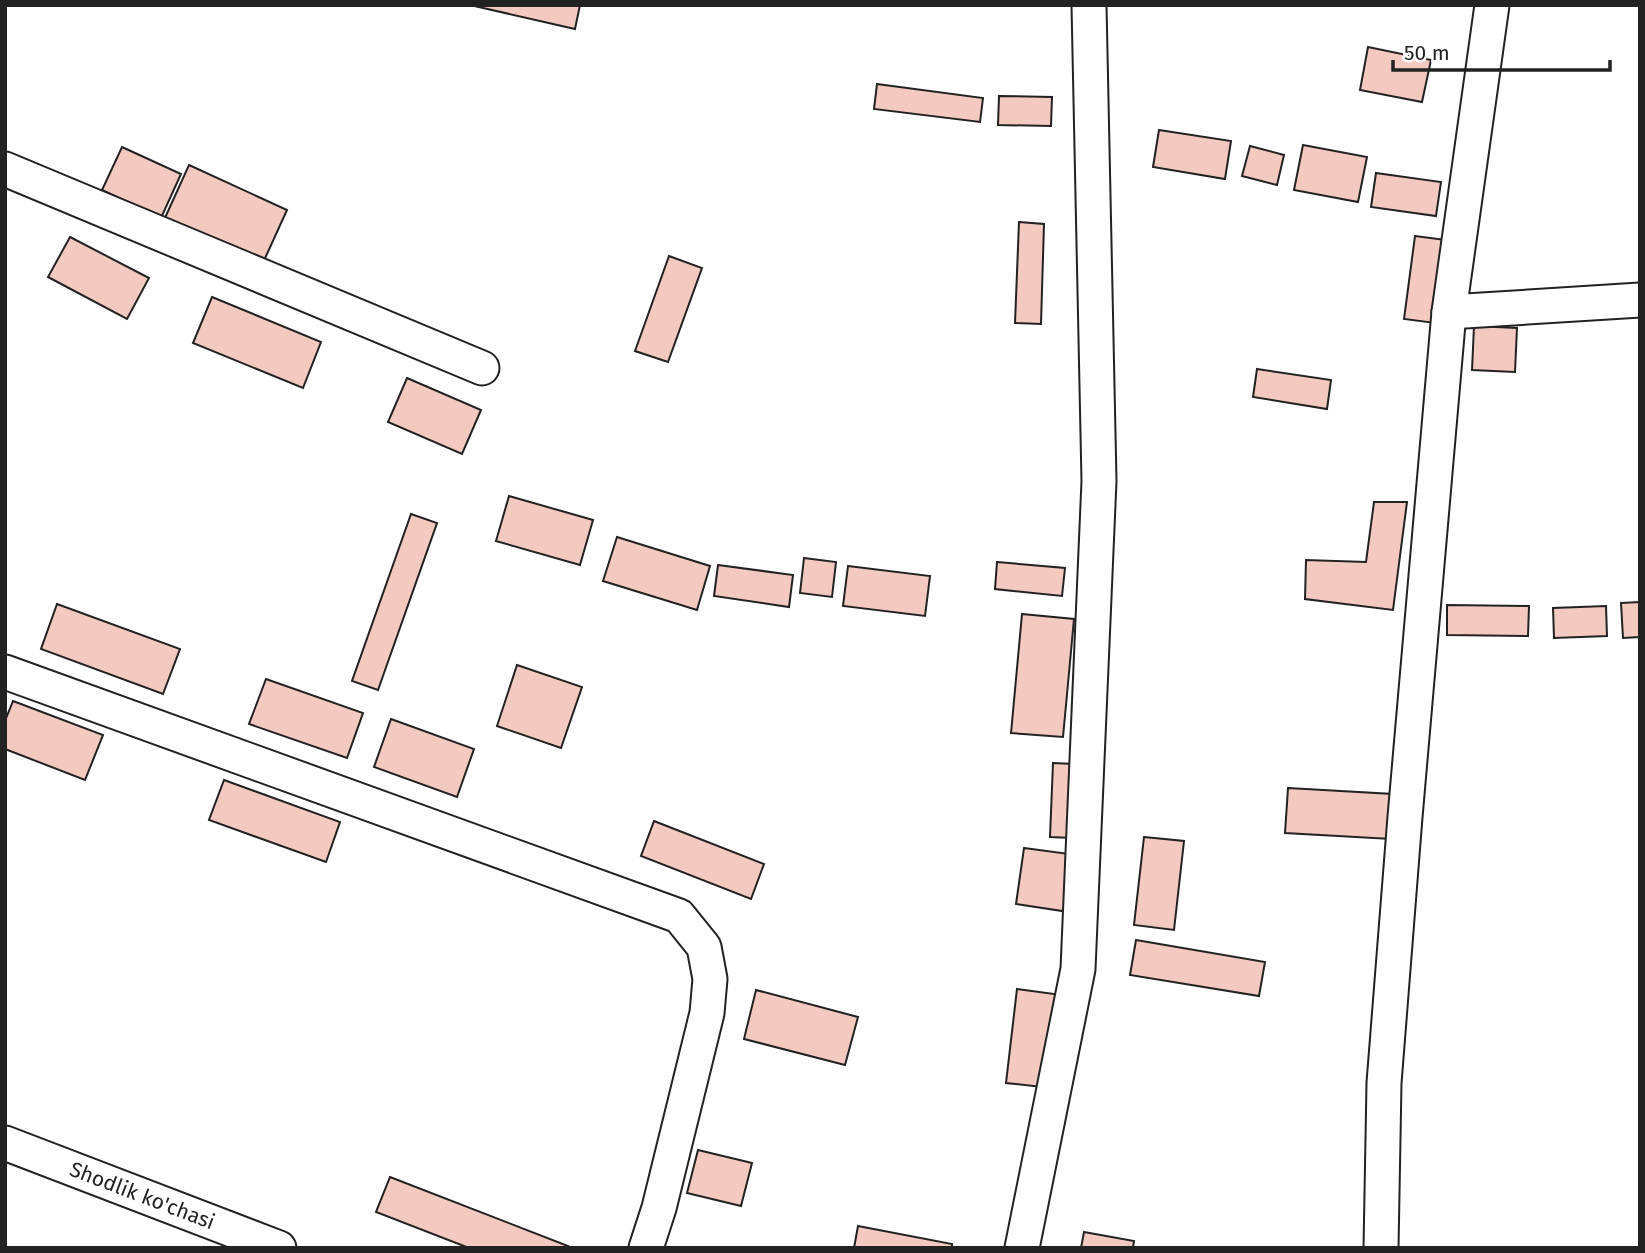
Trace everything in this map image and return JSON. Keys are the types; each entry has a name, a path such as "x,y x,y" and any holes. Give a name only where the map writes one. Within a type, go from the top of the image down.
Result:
{"street":[{"path":"1022,1248 1078,969 1099,481 1089,5"},
{"path":"1381,1248 1384,1083 1449,312 1492,5"},
{"path":"5,169 481,368"},
{"path":"1449,312 1640,300"},
{"path":"5,672 679,916 704,947 710,979 708,1002 659,1208 646,1248"},
{"name":"Shodlik ko'chasi","path":"5,1143 279,1248"}],"building":[{"path":"470,5 580,5 575,29"},
{"path":"1368,47 1431,60 1422,102 1360,90"},
{"path":"877,84 983,98 980,122 874,109"},
{"path":"999,96 1052,97 1051,126 998,125"},
{"path":"1159,130 1231,141 1225,179 1153,167"},
{"path":"1303,145 1367,157 1358,202 1294,190"},
{"path":"1250,146 1284,155 1277,185 1242,176"},
{"path":"122,147 181,174 161,218 102,190"},
{"path":"189,165 287,210 262,265 164,220"},
{"path":"1376,173 1441,182 1436,216 1371,207"},
{"path":"1019,222 1044,224 1041,324 1015,323"},
{"path":"1415,236 1446,240 1435,323 1404,319"},
{"path":"70,237 149,278 127,319 48,277"},
{"path":"669,256 702,268 668,362 635,351"},
{"path":"212,297 321,342 303,388 193,343"},
{"path":"1474,326 1517,328 1515,372 1472,370"},
{"path":"1257,369 1331,380 1327,409 1253,397"},
{"path":"407,378 481,410 462,454 388,422"},
{"path":"509,496 593,520 580,565 496,541"},
{"path":"1374,502 1407,502 1393,610 1305,599 1306,560 1366,562"},
{"path":"411,514 437,523 378,690 352,681"},
{"path":"617,537 710,566 697,610 603,581"},
{"path":"804,558 836,562 832,597 800,593"},
{"path":"997,562 1065,568 1062,596 995,589"},
{"path":"718,565 793,575 789,607 714,596"},
{"path":"848,566 930,576 925,616 843,606"},
{"path":"1640,602 1640,637 1623,638 1621,603"},
{"path":"57,604 180,649 163,694 41,649"},
{"path":"1447,605 1529,606 1528,636 1447,635"},
{"path":"1606,606 1607,636 1554,638 1553,608"},
{"path":"1022,614 1074,619 1063,737 1011,733"},
{"path":"517,665 582,687 561,748 497,726"},
{"path":"266,679 363,713 347,758 249,724"},
{"path":"13,701 103,735 85,780 5,749 5,721"},
{"path":"391,719 474,749 457,797 374,767"},
{"path":"1053,763 1075,764 1072,838 1050,837"},
{"path":"224,780 340,822 326,862 209,820"},
{"path":"1288,788 1393,794 1391,839 1285,833"},
{"path":"654,821 764,864 751,899 641,856"},
{"path":"1144,837 1184,841 1174,930 1134,925"},
{"path":"1024,848 1077,855 1069,912 1016,904"},
{"path":"1136,940 1265,962 1259,996 1130,975"},
{"path":"1017,989 1062,995 1051,1088 1006,1083"},
{"path":"756,990 858,1017 845,1065 744,1039"},
{"path":"698,1150 752,1163 741,1206 687,1193"},
{"path":"390,1177 568,1246 469,1248 376,1212"},
{"path":"858,1226 952,1244 952,1248 854,1248"},
{"path":"1084,1232 1134,1241 1133,1248 1081,1248"}]}
